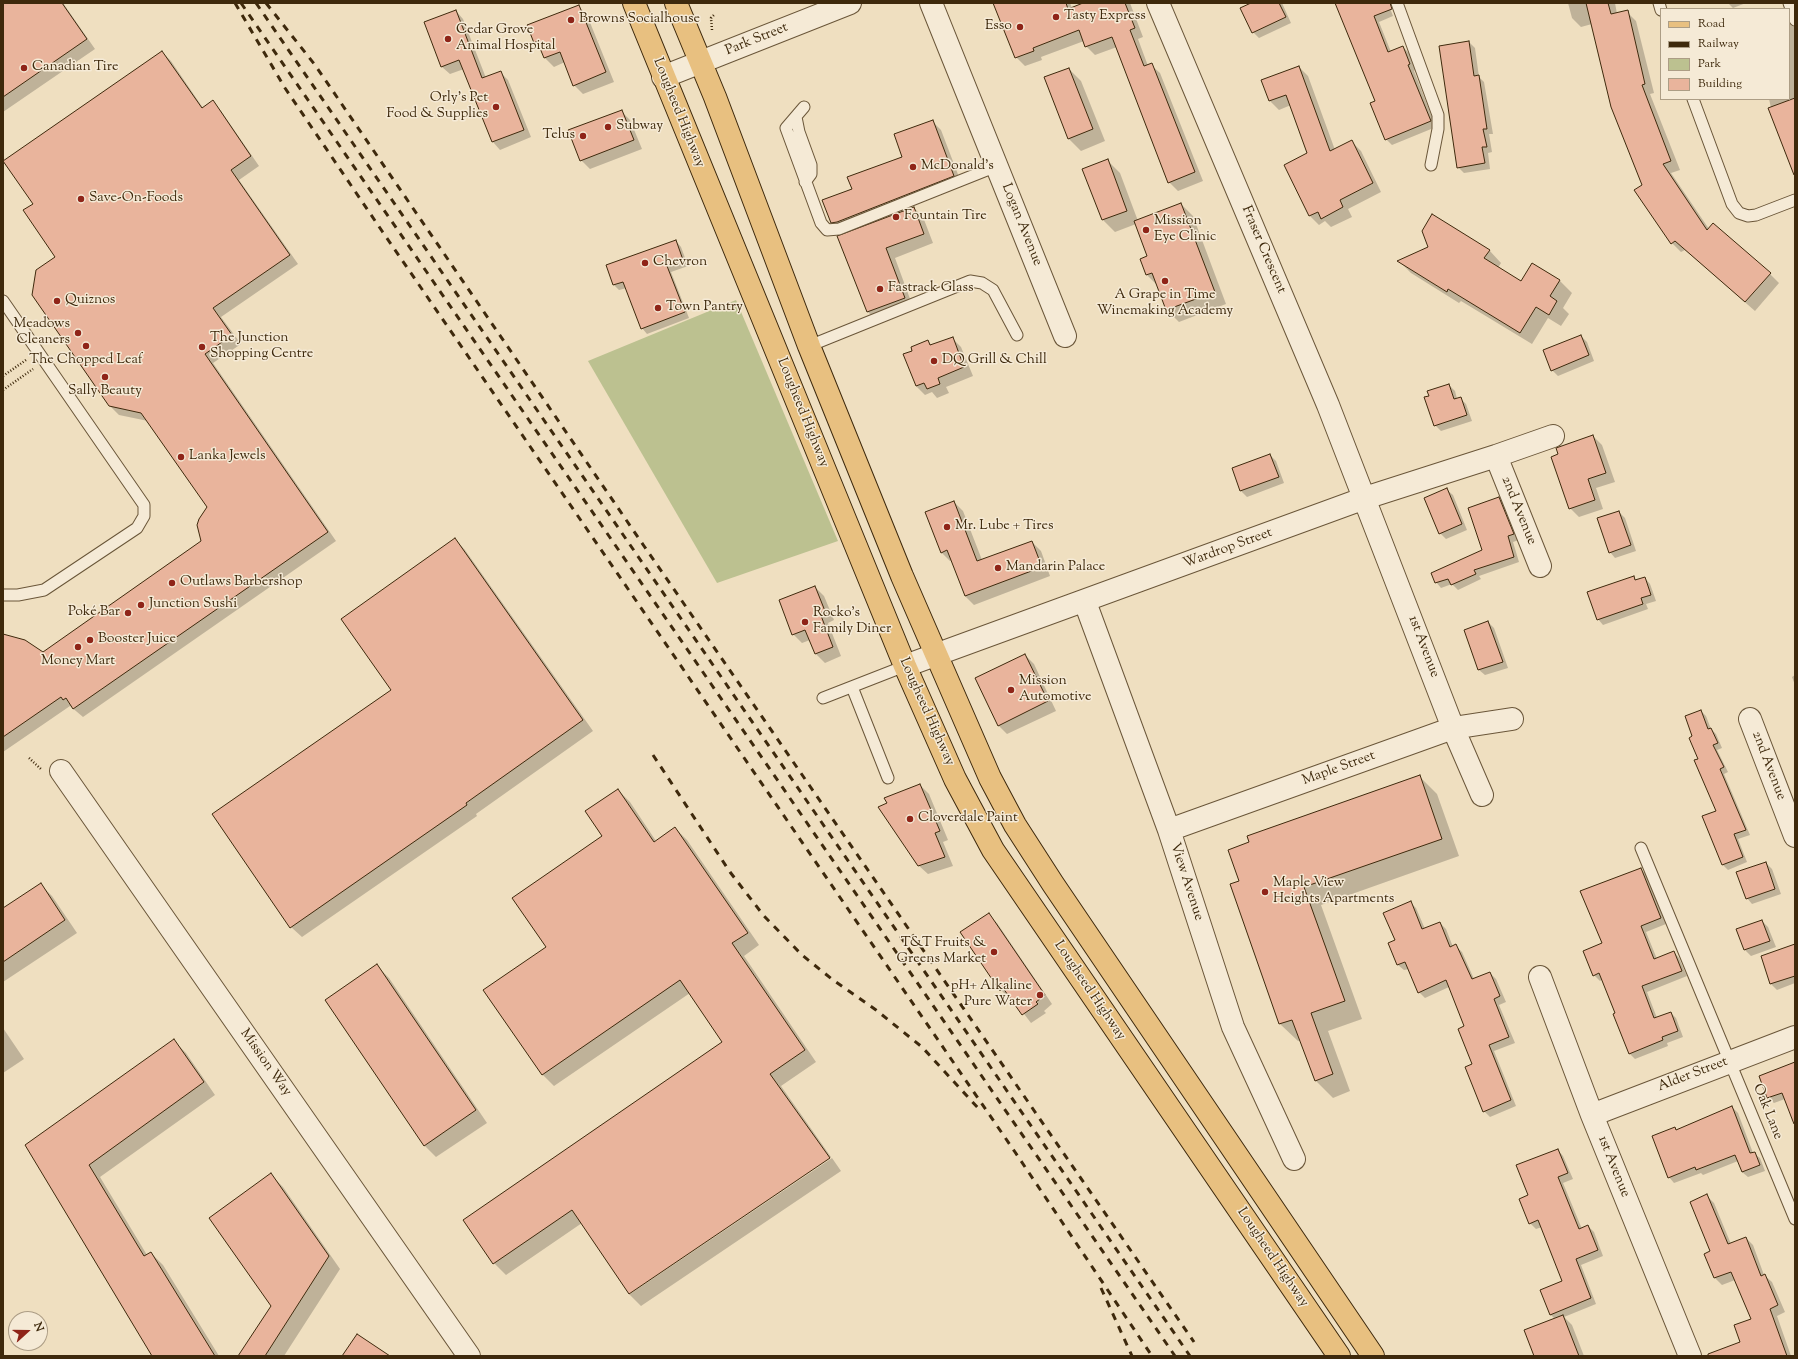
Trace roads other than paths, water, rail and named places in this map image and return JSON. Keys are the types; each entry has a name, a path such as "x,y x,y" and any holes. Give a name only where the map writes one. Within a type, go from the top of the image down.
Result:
{"main road":[{"name":"Lougheed Highway","path":"634,3 905,666 955,779 993,850 1339,1356"},
{"name":"Lougheed Highway","path":"676,3 809,346 902,576 990,778 1015,825 1052,884 1373,1356"}],"street":[{"name":"Park Street","path":"663,77 850,3"},
{"name":"Logan Avenue","path":"931,3 1065,336"},
{"name":"Fraser Crescent","path":"1158,3 1366,498"},
{"name":"Wardrop Street","path":"905,666 1085,602 1366,498 1553,436"},
{"name":"2nd Avenue","path":"1496,456 1540,566"},
{"name":"1st Avenue","path":"1366,498 1453,728 1482,795"},
{"name":"View Avenue","path":"1085,602 1169,830 1233,1026 1294,1159"},
{"name":"Maple Street","path":"1169,830 1453,728 1512,719"},
{"name":"2nd Avenue","path":"1750,719 1795,836"},
{"name":"Mission Way","path":"61,770 468,1356"},
{"name":"1st Avenue","path":"1540,977 1592,1114 1690,1356"},
{"name":"Alder Street","path":"1592,1114 1795,1037"}],"lane":[{"path":"1397,3 1438,115 1438,129 1431,165"},
{"path":"1789,3 1795,20"},
{"path":"1694,100 1732,204 1739,213 1748,216 1756,215 1795,200"},
{"path":"804,107 786,128 821,223 827,230 839,229 997,166"},
{"path":"809,346 970,281 982,283 993,290 1017,335"},
{"path":"3,302 144,505 144,516 137,528 44,590 25,594 3,595"},
{"path":"823,698 905,666"},
{"path":"852,687 888,778"},
{"name":"Oak Lane","path":"1641,848 1795,1219"}],"railway":[{"path":"235,3 285,88 1015,1152 1152,1356"},
{"path":"241,3 1175,1356"},
{"path":"256,3 1190,1356"},
{"path":"266,3 315,65 644,546 1194,1342"},
{"path":"653,755 730,872 764,916 802,955 833,980 876,1010 922,1047 978,1108"},
{"path":"1101,1288 1132,1356"}],"place":[{"name":"Tasty Express","path":"1056,17"},
{"name":"Browns Socialhouse","path":"571,20"},
{"name":"Esso","path":"1020,27"},
{"name":"Cedar Grove Animal Hospital","path":"448,39"},
{"name":"Canadian Tire","path":"24,68"},
{"name":"Orly's Pet Food & Supplies","path":"496,107"},
{"name":"Subway","path":"608,127"},
{"name":"Telus","path":"583,136"},
{"name":"McDonald's","path":"913,167"},
{"name":"Save-On-Foods","path":"81,199"},
{"name":"Fountain Tire","path":"896,217"},
{"name":"Mission Eye Clinic","path":"1146,230"},
{"name":"Chevron","path":"645,263"},
{"name":"A Grape in Time Winemaking Academy","path":"1165,281"},
{"name":"Fastrack Glass","path":"880,289"},
{"name":"Quiznos","path":"57,301"},
{"name":"Town Pantry","path":"658,308"},
{"name":"Meadows Cleaners","path":"78,333"},
{"name":"The Chopped Leaf","path":"86,346"},
{"name":"The Junction Shopping Centre","path":"202,347"},
{"name":"DQ Grill & Chill","path":"934,361"},
{"name":"Sally Beauty","path":"105,377"},
{"name":"Lanka Jewels","path":"181,457"},
{"name":"Mr. Lube + Tires","path":"947,527"},
{"name":"Mandarin Palace","path":"998,568"},
{"name":"Outlaws Barbershop","path":"172,583"},
{"name":"Junction Sushi","path":"141,605"},
{"name":"Poké Bar","path":"128,613"},
{"name":"Rocko's Family Diner","path":"805,622"},
{"name":"Booster Juice","path":"90,640"},
{"name":"Money Mart","path":"78,647"},
{"name":"Mission Automotive","path":"1011,690"},
{"name":"Cloverdale Paint","path":"910,819"},
{"name":"Maple View Heights Apartments","path":"1265,892"},
{"name":"T&T Fruits & Greens Market","path":"994,952"},
{"name":"pH+ Alkaline Pure Water","path":"1040,995"}]}
